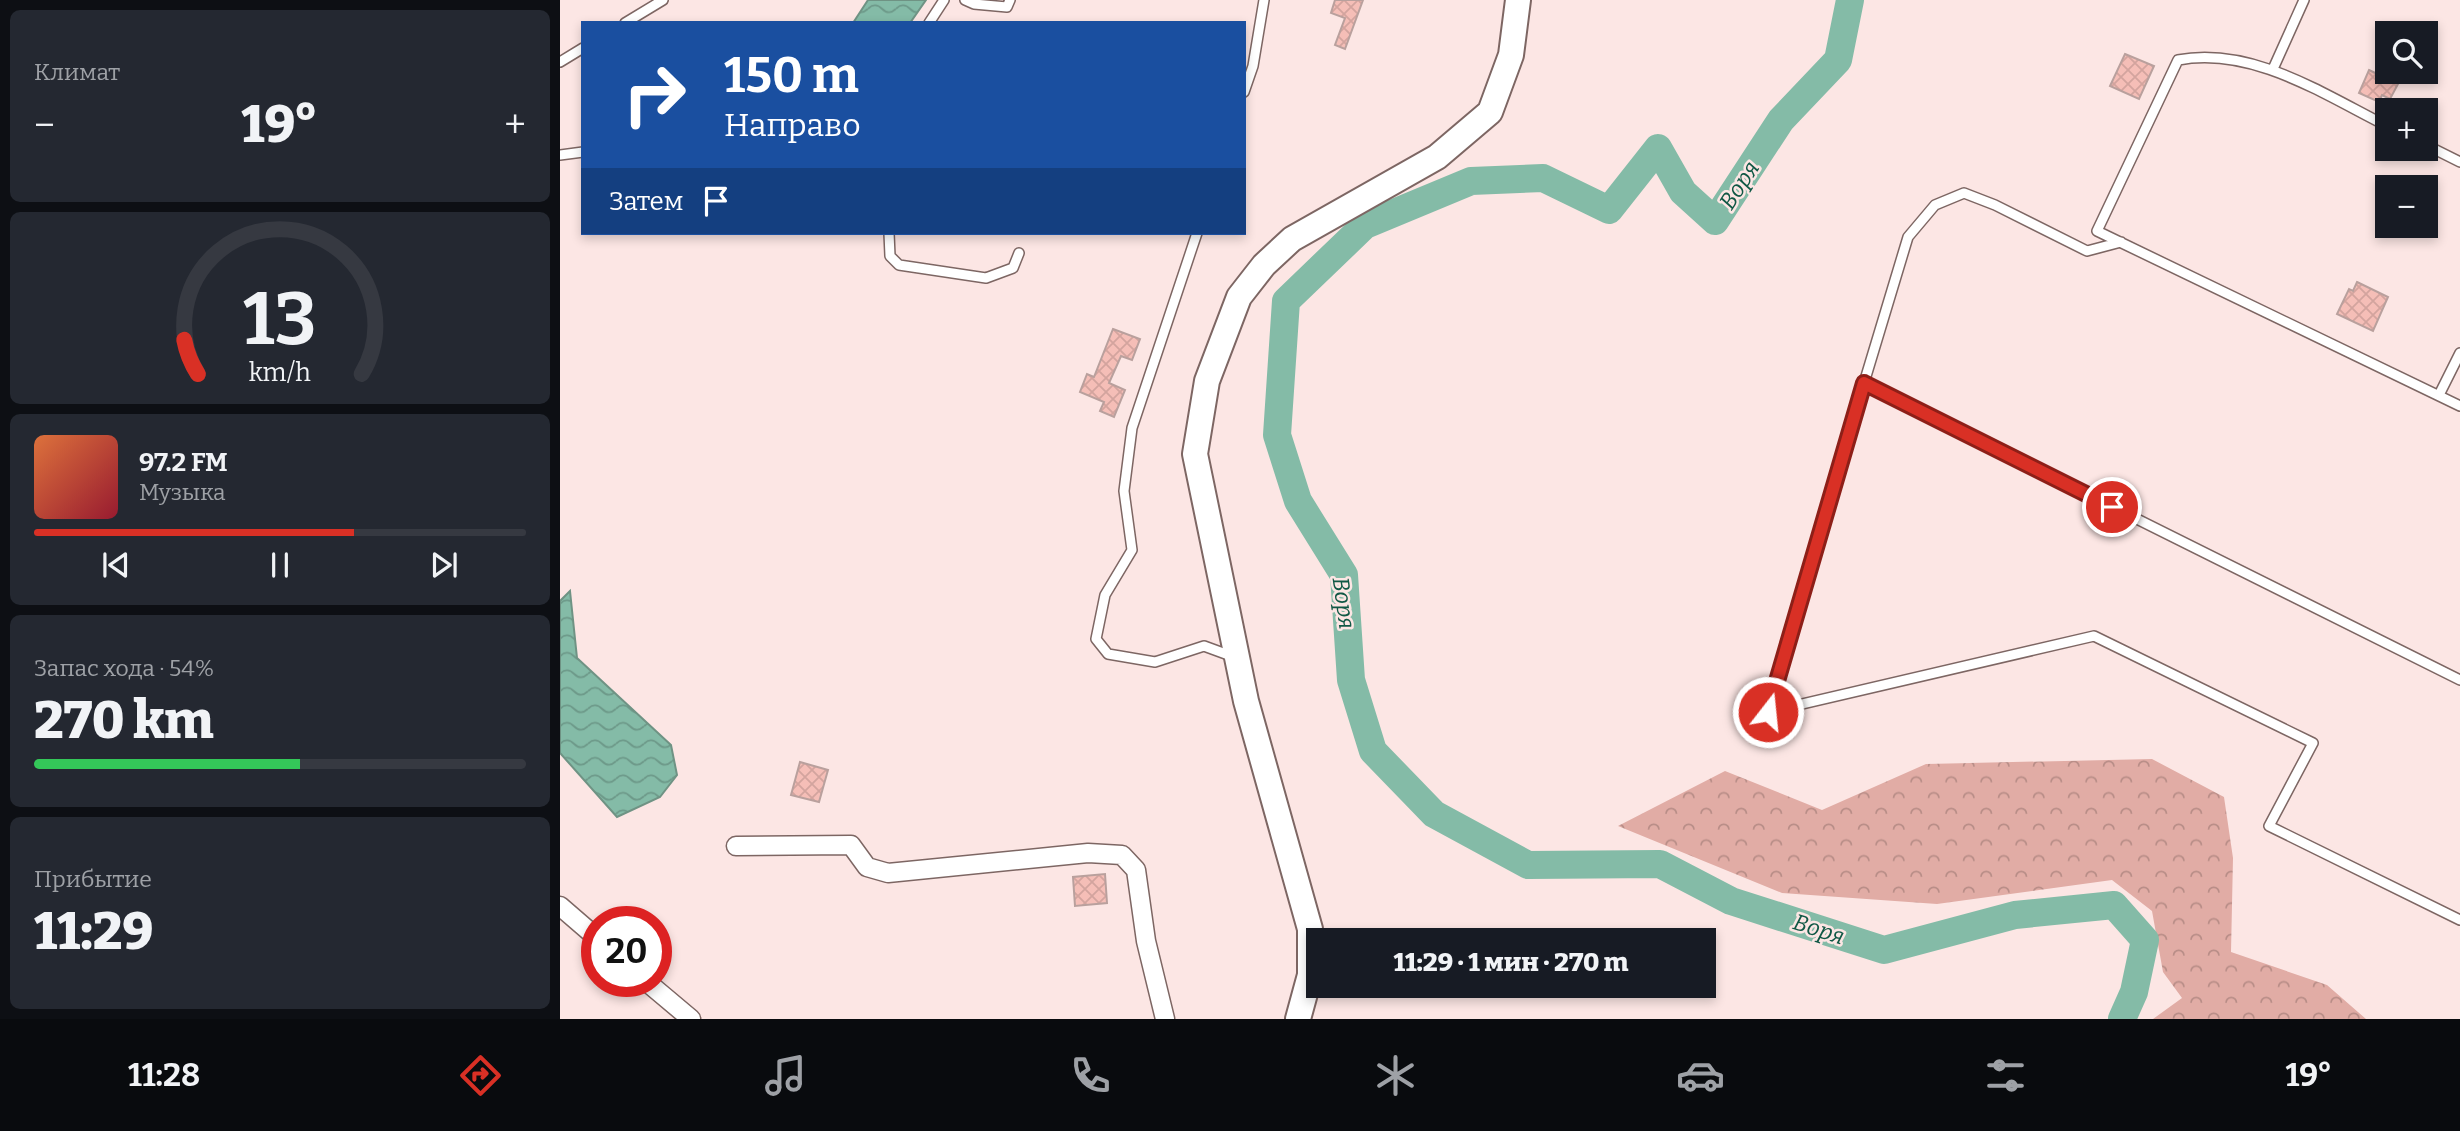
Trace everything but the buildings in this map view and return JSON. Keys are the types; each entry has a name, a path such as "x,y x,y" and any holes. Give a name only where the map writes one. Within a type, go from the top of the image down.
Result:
{"street":[{"path":"1298,1019 1310,975 1310,929 1246,701 1195,454 1207,380 1238,297 1264,265 1292,239 1437,157 1490,112 1511,55 1518,0"},
{"path":"736,846 851,845 867,867 888,873 1088,853 1122,855 1136,870 1146,941 1165,1019"},
{"path":"560,906 581,924"},
{"path":"665,997 691,1019"}],"lane":[{"path":"628,21 663,0"},
{"path":"930,21 944,0"},
{"path":"965,0 974,4 1007,7 1010,0"},
{"path":"1246,86 1253,66 1264,0"},
{"path":"2273,69 2304,0"},
{"path":"560,62 581,49"},
{"path":"2375,119 2273,69 2200,56 2178,60 2097,231 2460,406"},
{"path":"2438,151 2460,162"},
{"path":"560,155 581,152"},
{"path":"2120,242 2087,251 1995,205 1964,193 1935,205 1908,237 1768,712 2094,636 2313,743 2269,826 2460,920"},
{"path":"889,235 890,256 899,265 933,271 986,278 1013,268 1019,253"},
{"path":"1196,235 1132,428 1124,491 1132,550 1105,595 1096,639 1108,654 1155,662 1205,646 1237,658"},
{"path":"2439,396 2460,354"},
{"path":"1864,383 2460,680"}],"green space":[{"path":"2152,759 2224,797 2233,858 2231,952 2327,985 2366,1019 2153,1019 2182,998 2163,972 2152,911 2112,880 1937,904 1782,893 1618,826 1725,771 1822,810 1926,764"}],"water":[{"path":"868,0 926,0 911,21 854,21"},
{"path":"570,591 577,658 671,745 677,775 660,797 617,817 560,753 560,601"}],"waterway":[{"name":"Воря","path":"1850,0 1838,60 1781,120 1715,221 1683,192 1658,148 1609,210 1543,178 1471,181 1365,225 1286,301 1277,435 1298,501 1344,575 1351,680 1373,751 1434,814 1528,865 1660,864 1731,901 1884,950 2015,915 2114,905 2145,940 2134,992 2122,1019"}],"route":[{"path":"1768,712 1864,383 2112,507"}]}
